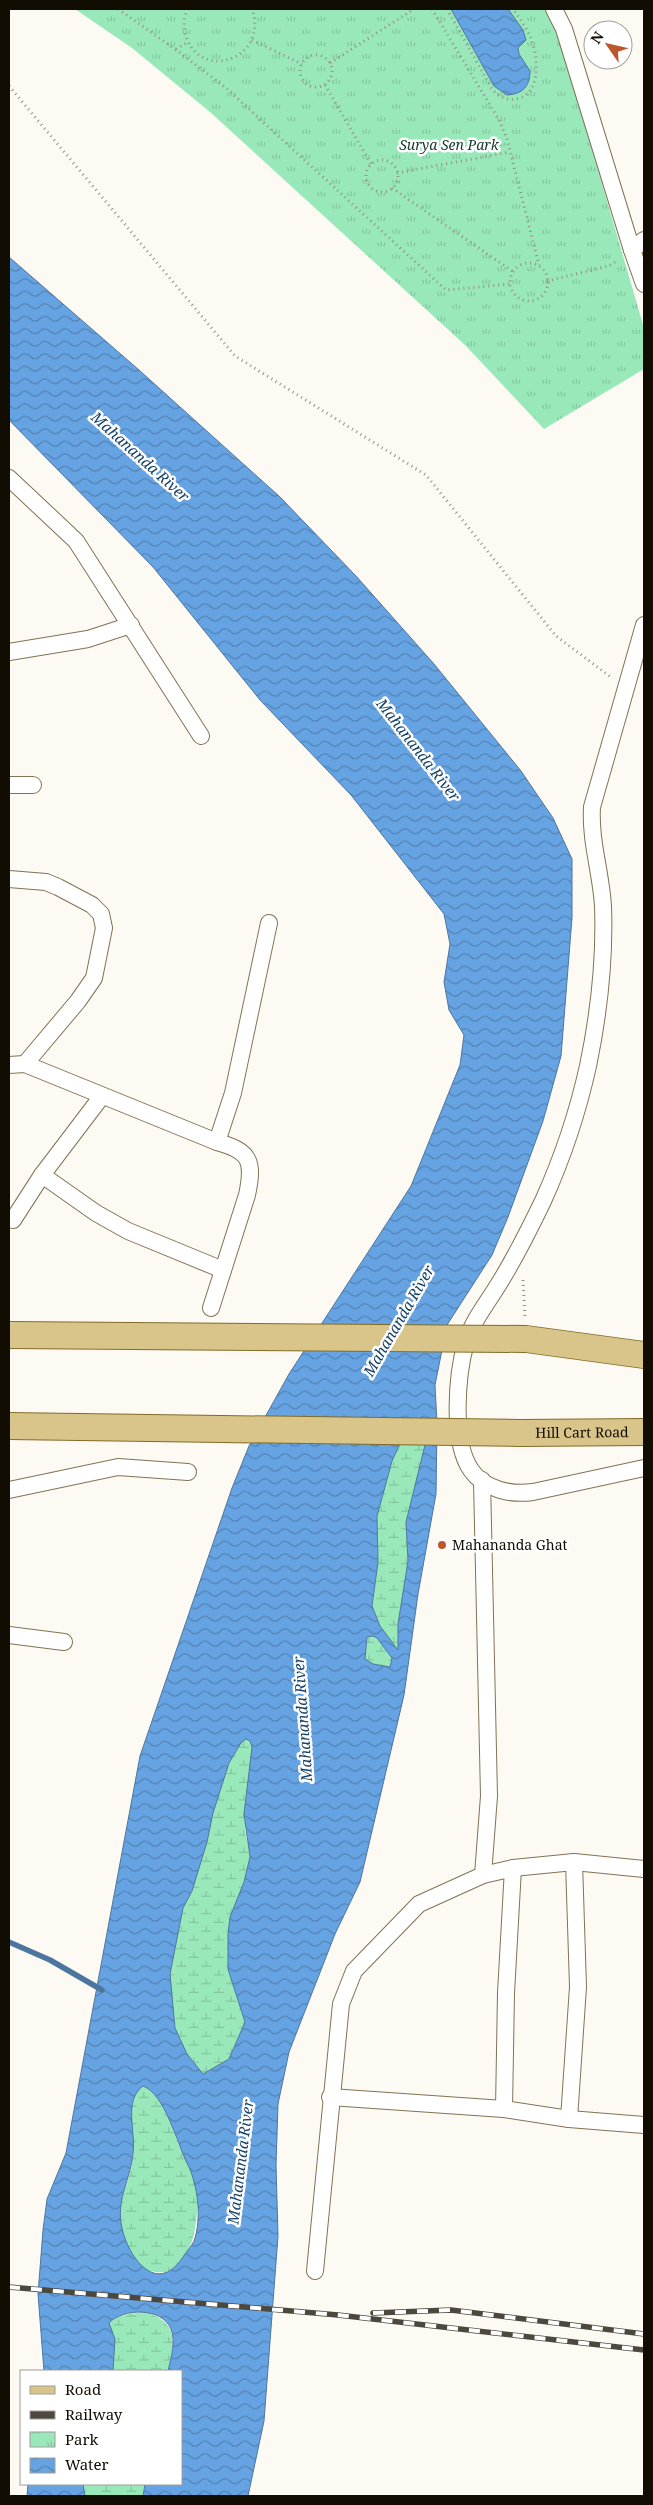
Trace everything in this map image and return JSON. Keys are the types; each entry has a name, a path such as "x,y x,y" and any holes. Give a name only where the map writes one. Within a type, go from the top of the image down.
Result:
{"main road":[{"path":"9,1335 526,1339 644,1355"},
{"name":"Hill Cart Road","path":"9,1426 520,1433 644,1432"}],"street":[{"path":"554,9 564,29 638,245 644,284"},
{"path":"9,478 76,540 200,736"},
{"path":"9,652 88,639 131,625"},
{"path":"644,625 592,808 591,832 603,904 602,972 599,1014 587,1069 567,1138 544,1199 521,1245 472,1328 463,1359 458,1396 461,1441 466,1461 471,1470 482,1480 496,1488 519,1494 590,1481 644,1468"},
{"path":"9,785 34,784"},
{"path":"9,880 46,882 58,887 92,905 102,914 104,928 94,978 78,1001 17,1065 102,1096 217,1142 236,1147 248,1160 251,1176 211,1308"},
{"path":"217,1142 233,1093 269,924"},
{"path":"13,1220 42,1175 102,1096"},
{"path":"42,1175 96,1213 128,1230 223,1270"},
{"path":"9,1490 118,1467 188,1472"},
{"path":"482,1480 489,1796 483,1875"},
{"path":"9,1635 64,1642"},
{"path":"569,2119 578,1987 574,1862"},
{"path":"315,2271 330,2097 341,2004 354,1970 419,1904 483,1875 513,1868 574,1862 644,1869"},
{"path":"504,2109 506,1993 513,1868"},
{"path":"330,2097 504,2109 569,2119 644,2125"}],"path":[{"path":"118,9 213,77 268,125 446,290 510,284"},
{"path":"188,9 184,23 188,41 203,57 223,61 242,53 252,40 255,27 252,9"},
{"path":"330,63 414,9"},
{"path":"432,9 499,120 510,152 539,265 544,271 547,281 545,292 532,301 518,298 512,292 510,284 512,271 525,263 539,265"},
{"path":"447,9 492,89 497,95 511,100 525,96 536,81 534,48 530,35 513,9"},
{"path":"252,40 302,64"},
{"path":"176,50 188,41"},
{"path":"322,56 330,63 332,73 325,84 318,87 305,82 301,76 302,64 308,57 322,56"},
{"path":"325,84 371,164"},
{"path":"9,86 235,356 426,474 556,636 626,688"},
{"path":"397,173 510,152"},
{"path":"385,160 391,163 397,173 396,182 392,188 379,192 368,184 367,170 371,164 385,160"},
{"path":"392,188 512,271"},
{"path":"547,281 609,266"},
{"path":"521,1245 526,1339"}],"green space":[{"name":"Surya Sen Park","path":"75,9 546,9 557,29 644,328 644,369 544,429 465,345 210,112 132,48"},
{"path":"428,1433 427,1446 406,1522 408,1561 398,1624 398,1650 380,1626 372,1606 378,1561 377,1516 392,1461 400,1444"},
{"path":"373,1636 377,1638 392,1658 390,1667 373,1664 365,1660 367,1637"},
{"path":"246,1739 250,1741 252,1747 245,1830 250,1857 248,1870 228,1934 228,1969 245,2022 229,2059 203,2074 187,2054 175,2028 170,1974 183,1908 192,1891 229,1763 241,1743"},
{"path":"143,2086 151,2090 163,2105 181,2150 194,2176 196,2185 197,2208 194,2235 183,2259 175,2267 165,2272 142,2269 128,2247 120,2221 121,2203 133,2154 130,2120 132,2100"},
{"path":"145,2312 164,2321 169,2327 173,2342 168,2370 113,2370 115,2339 109,2324 121,2316"},
{"path":"83,2485 145,2485 143,2496 85,2496"}],"water":[{"path":"451,9 508,9 523,30 526,40 518,48 519,54 530,71 529,81 524,89 507,95 494,86"},
{"name":"Mahananda River","path":"9,257 139,370 280,497 356,576 434,664 521,771 553,818 572,859 572,918 561,1056 543,1121 492,1255 447,1325 435,1385 437,1424 436,1494 418,1594 404,1695 360,1882 335,1934 289,2052 278,2104 276,2165 278,2236 264,2421 248,2496 143,2496 145,2485 182,2485 182,2370 168,2370 173,2339 171,2329 159,2317 151,2313 132,2313 115,2318 109,2323 115,2339 113,2370 44,2370 38,2294 47,2199 66,2153 140,1756 232,1488 249,1446 289,1374 411,1186 460,1065 464,1035 449,1010 444,982 450,944 444,914 351,795 260,700 153,567 9,420","holes":["428,1433 406,1522 408,1561 398,1624 398,1650 380,1626 372,1606 378,1562 377,1516 392,1461 400,1444","373,1636 377,1638 392,1658 390,1667 373,1664 365,1659 367,1637","246,1739 250,1741 252,1747 244,1814 250,1857 244,1882 230,1917 228,1934 228,1969 245,2022 229,2059 203,2074 187,2054 175,2028 170,1974 183,1908 192,1891 229,1763 241,1743","143,2086 158,2099 170,2120 191,2171 198,2202 198,2222 194,2241 173,2269 163,2273 153,2273 136,2259 124,2235 120,2214 132,2162 133,2100"]},
{"path":"28,2485 83,2485 85,2496 27,2496"}],"waterway":[{"path":"9,1942 50,1960 102,1990"}],"railway":[{"path":"9,2287 338,2315 644,2350"},
{"path":"373,2313 451,2310 644,2334"}],"place":[{"name":"Mahananda Ghat","path":"442,1545"}]}
